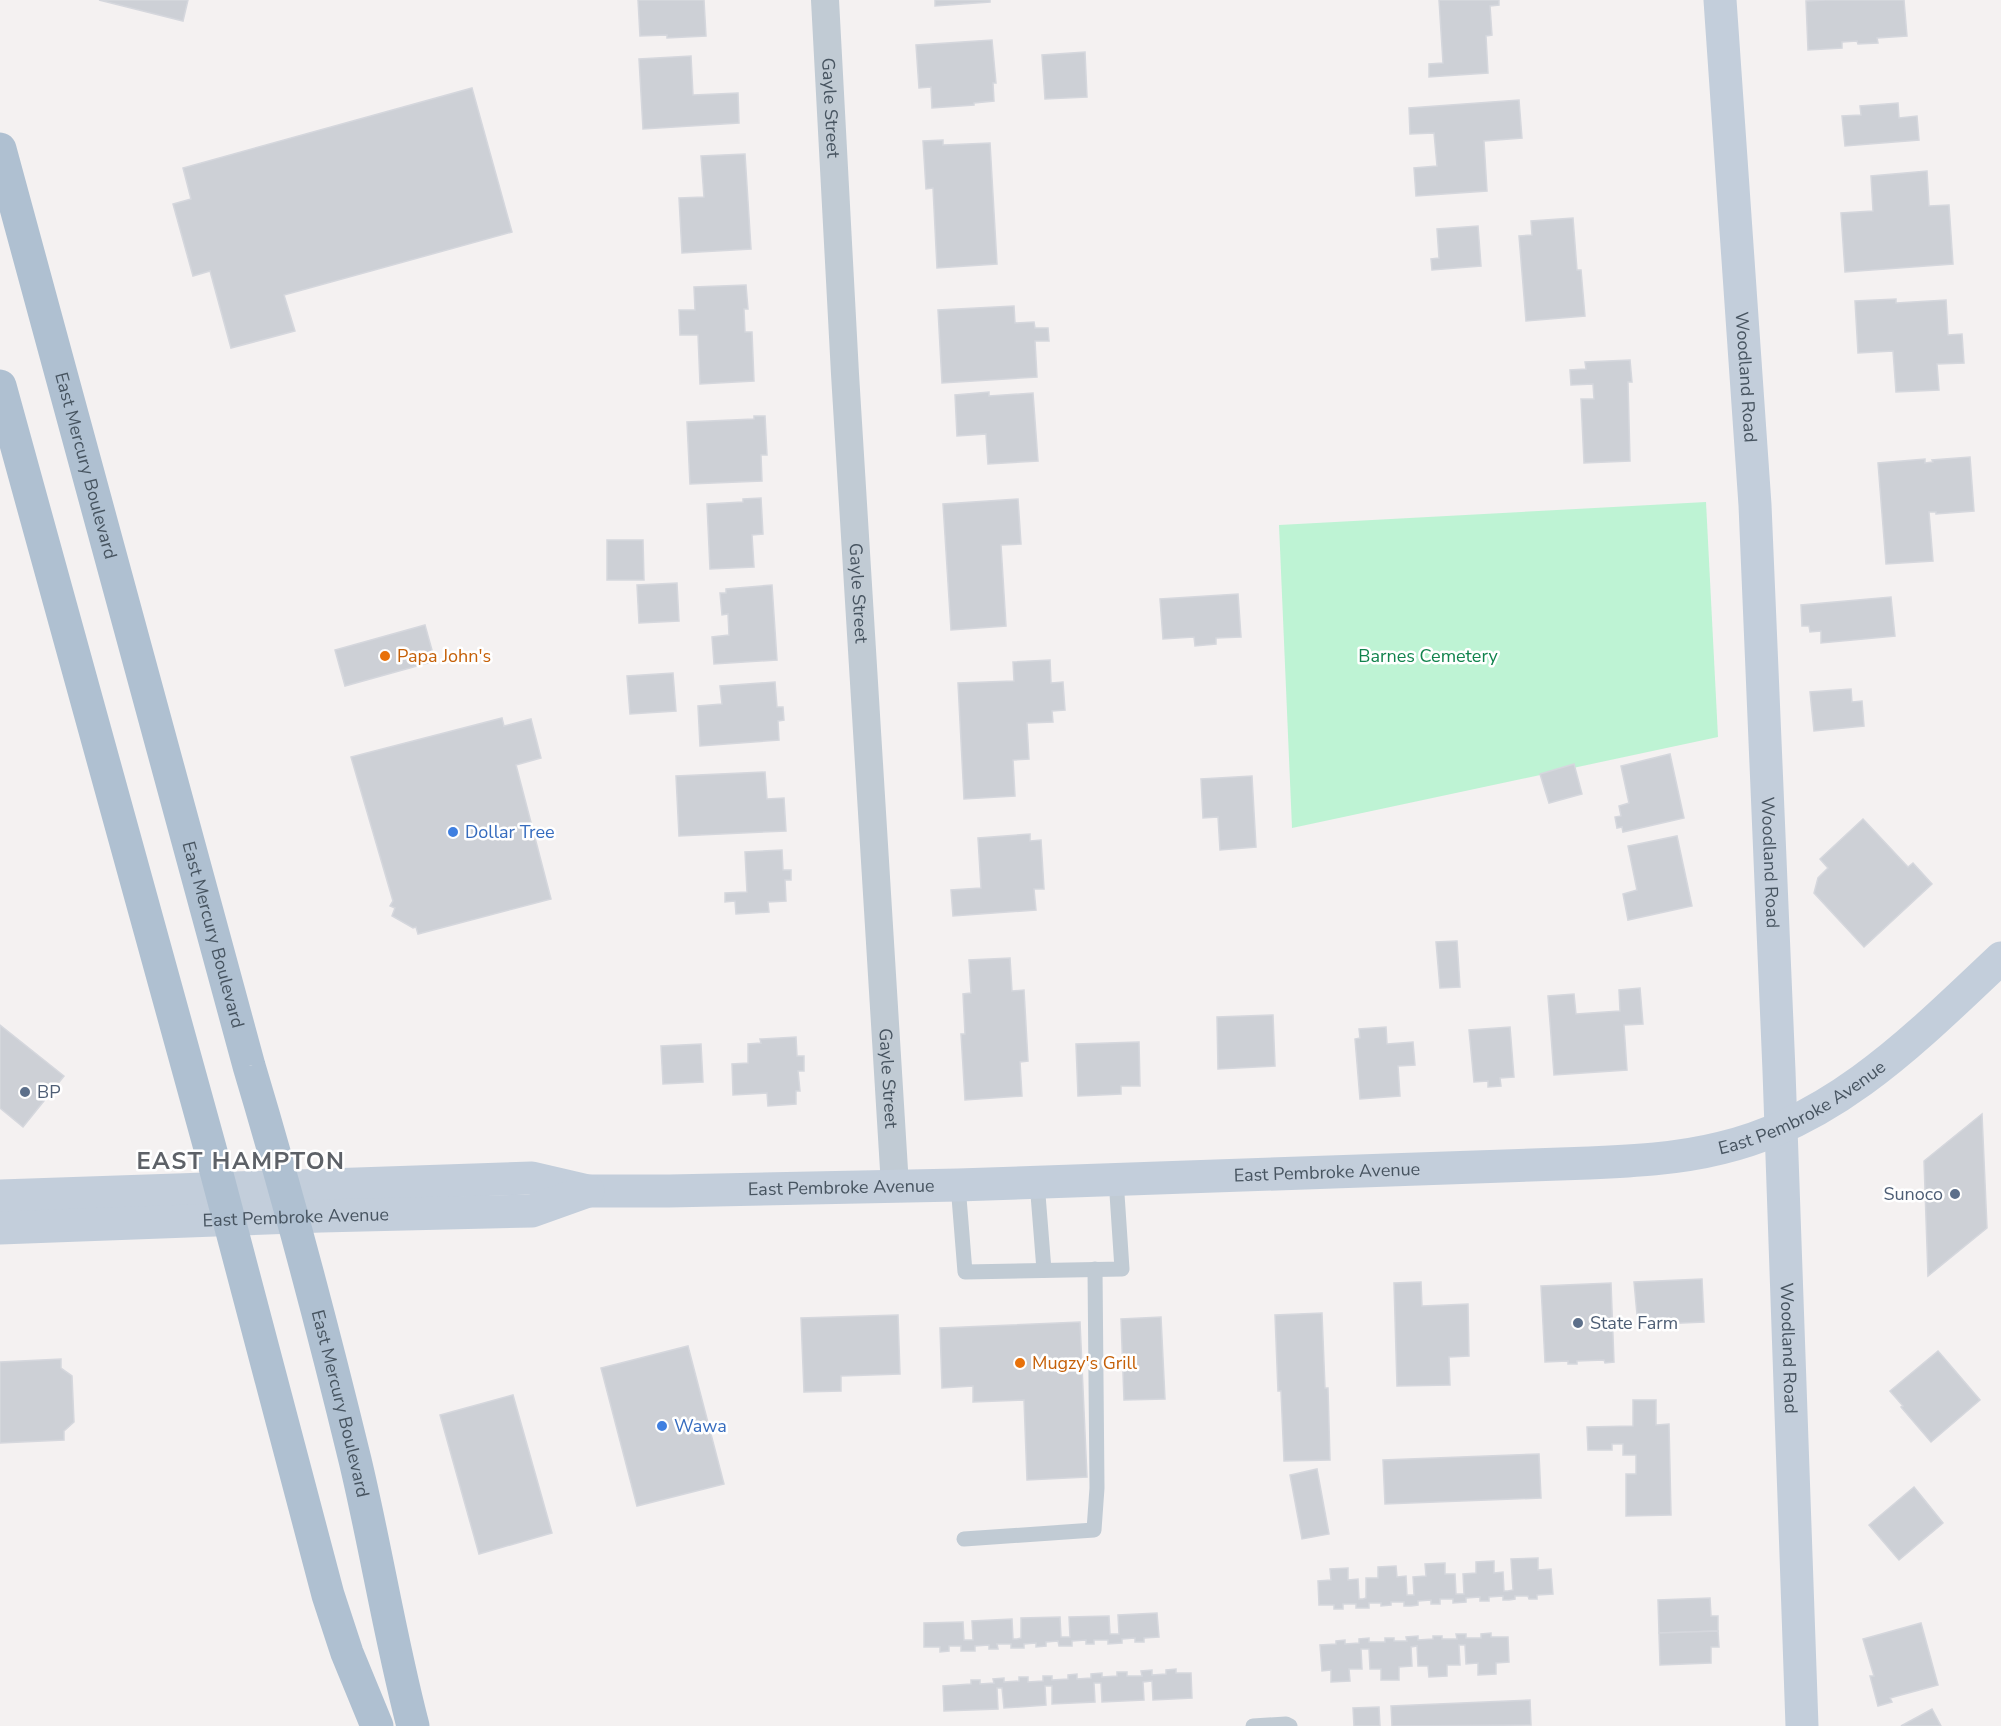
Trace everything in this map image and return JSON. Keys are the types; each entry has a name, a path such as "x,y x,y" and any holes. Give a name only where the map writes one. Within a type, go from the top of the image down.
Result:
{"main road":[{"name":"Woodland Road","path":"1720,0 1755,505 1781,1129 1802,1726"},
{"name":"East Mercury Boulevard","path":"0,148 283,1186 355,1460 393,1644 413,1726"},
{"path":"0,386 220,1188 327,1595 347,1653 377,1726"},
{"name":"East Pembroke Avenue","path":"0,1196 531,1178 588,1191 958,1185 1637,1161 1667,1158 1720,1149 1781,1129 1827,1105 1878,1069 2001,958"},
{"name":"East Pembroke Avenue","path":"0,1228 531,1211 588,1191"}],"street":[{"name":"Gayle Street","path":"825,0 845,386 895,1186"}],"lane":[{"path":"958,1185 965,1272 1122,1269 1116,1179"},
{"path":"1037,1182 1044,1270"},
{"path":"964,1539 1094,1530 1097,1488 1095,1269"},
{"path":"1253,1726 1286,1724 1290,1726"}],"green space":[{"name":"Barnes Cemetery","path":"1706,502 1718,737 1292,828 1279,525"}],"building":[{"path":"99,0 188,0 183,21"},
{"path":"638,0 704,0 706,36 667,38 667,35 640,36"},
{"path":"935,0 990,0 990,2 935,6"},
{"path":"1439,0 1499,0 1499,5 1490,6 1492,35 1486,36 1488,73 1429,77 1429,64 1443,63"},
{"path":"1904,0 1907,36 1877,38 1878,43 1842,42 1842,48 1808,50 1806,1"},
{"path":"992,40 996,83 993,83 994,101 932,108 931,87 919,88 916,45"},
{"path":"1085,52 1087,97 1045,99 1042,55"},
{"path":"691,56 693,95 738,93 739,123 643,129 639,59"},
{"path":"472,88 512,232 284,295 295,331 231,348 210,271 193,276 173,204 191,199 183,168"},
{"path":"1519,100 1522,138 1484,141 1487,191 1416,196 1414,168 1437,166 1434,133 1410,134 1409,108"},
{"path":"1898,103 1899,118 1917,116 1919,140 1845,146 1842,116 1861,115 1860,106"},
{"path":"943,140 943,145 990,143 997,264 937,268 933,188 926,189 923,141"},
{"path":"745,154 751,249 682,253 679,198 704,197 701,156"},
{"path":"1927,171 1929,206 1949,205 1953,264 1845,272 1841,213 1873,211 1871,176"},
{"path":"1573,218 1577,270 1581,270 1585,316 1526,321 1519,236 1532,235 1531,221"},
{"path":"1478,226 1481,266 1432,270 1431,259 1439,258 1437,229"},
{"path":"746,285 748,309 744,309 745,332 752,332 754,381 700,384 698,335 680,335 679,310 695,310 694,287"},
{"path":"1896,299 1896,303 1946,300 1948,335 1962,334 1964,363 1937,364 1939,390 1896,392 1893,351 1858,353 1855,301"},
{"path":"1014,306 1015,323 1034,322 1035,328 1048,328 1049,341 1035,341 1037,377 942,383 938,310"},
{"path":"1630,360 1632,382 1628,382 1630,461 1584,463 1581,399 1594,399 1593,384 1571,385 1570,370 1586,369 1585,362"},
{"path":"989,392 989,396 1033,393 1038,461 988,464 986,434 957,436 955,395"},
{"path":"754,416 765,416 767,455 761,455 762,481 690,484 687,422 754,419"},
{"path":"1970,457 1974,511 1936,514 1936,512 1929,512 1933,561 1886,564 1878,463 1925,459 1925,463 1933,462 1932,460"},
{"path":"761,498 763,534 752,535 754,567 710,569 707,504 743,502 743,499"},
{"path":"1018,499 1021,544 1001,545 1006,626 951,630 943,504"},
{"path":"607,540 643,540 644,580 607,580"},
{"path":"677,583 679,621 639,623 637,585"},
{"path":"772,585 777,660 714,664 712,637 729,635 728,614 722,615 720,593 726,593 726,589"},
{"path":"1238,594 1241,637 1216,638 1216,644 1195,646 1194,637 1163,639 1160,599"},
{"path":"1891,597 1895,636 1821,643 1821,631 1810,632 1809,626 1802,626 1801,605"},
{"name":"Papa John's","path":"425,625 435,661 345,686 335,650"},
{"path":"1050,660 1051,683 1063,682 1065,710 1052,711 1053,722 1027,723 1029,759 1013,760 1015,796 964,799 958,683 1014,681 1013,662"},
{"path":"673,673 676,711 630,714 627,676"},
{"path":"775,682 777,707 783,707 784,720 778,721 779,740 700,746 698,706 722,704 720,686"},
{"path":"1851,689 1852,702 1862,701 1864,726 1814,731 1810,692"},
{"name":"Dollar Tree","path":"502,718 504,726 531,719 541,758 516,765 551,899 418,934 416,927 413,928 392,916 395,908 390,906 393,901 351,757"},
{"path":"1670,754 1684,818 1623,832 1622,827 1617,828 1615,817 1621,816 1619,806 1629,803 1621,766"},
{"path":"1574,764 1582,794 1549,803 1540,774"},
{"path":"765,772 767,799 784,798 786,831 679,836 676,776"},
{"path":"1252,776 1256,847 1220,850 1218,817 1203,818 1201,779"},
{"path":"1863,819 1908,867 1913,863 1932,884 1864,947 1814,893 1818,878 1828,868 1820,859"},
{"path":"1030,834 1030,841 1041,840 1044,889 1034,889 1036,910 953,916 951,890 981,888 978,838"},
{"path":"1677,836 1692,906 1628,920 1623,894 1637,890 1628,846"},
{"path":"782,850 783,870 791,870 791,880 785,880 786,901 768,902 769,912 736,914 735,901 725,902 725,893 747,892 745,852"},
{"path":"1457,941 1460,987 1440,988 1436,942"},
{"path":"1010,958 1012,991 1024,990 1028,1061 1020,1062 1022,1096 965,1100 961,1034 965,1034 963,994 971,993 969,960"},
{"path":"1640,988 1643,1024 1624,1025 1627,1070 1554,1075 1548,996 1574,994 1576,1014 1620,1011 1619,990"},
{"path":"1273,1015 1275,1066 1218,1069 1217,1017"},
{"name":"BP","path":"0,1025 64,1076 23,1127 0,1108"},
{"path":"1386,1027 1387,1044 1413,1042 1415,1065 1398,1066 1400,1096 1360,1099 1355,1039 1360,1038 1359,1029"},
{"path":"1510,1027 1514,1077 1500,1078 1501,1086 1488,1087 1488,1081 1474,1082 1469,1030"},
{"path":"796,1037 797,1056 804,1056 804,1071 798,1071 800,1091 796,1091 796,1104 768,1106 767,1093 733,1095 732,1064 748,1063 748,1044 761,1043 760,1039"},
{"path":"1139,1042 1140,1086 1121,1086 1121,1094 1078,1096 1076,1044"},
{"path":"701,1044 703,1082 663,1084 661,1046"},
{"name":"Sunoco","path":"1982,1114 1987,1228 1928,1276 1924,1161"},
{"path":"1702,1279 1704,1322 1638,1325 1634,1282"},
{"path":"1421,1282 1422,1306 1468,1304 1469,1356 1449,1357 1450,1385 1397,1386 1394,1283"},
{"name":"State Farm","path":"1611,1283 1614,1362 1577,1361 1577,1364 1568,1364 1568,1361 1545,1362 1541,1286"},
{"path":"1322,1313 1325,1388 1328,1388 1330,1460 1284,1461 1275,1315"},
{"path":"898,1315 900,1374 841,1376 841,1391 804,1392 801,1318"},
{"path":"1161,1317 1165,1399 1124,1400 1121,1319"},
{"path":"1080,1322 1087,1477 1027,1480 1024,1400 973,1402 973,1386 942,1388 940,1328"},
{"name":"Wawa","path":"688,1346 724,1484 637,1506 601,1368"},
{"path":"1938,1351 1980,1400 1931,1442 1890,1391"},
{"path":"61,1359 61,1368 72,1376 74,1422 64,1431 64,1440 0,1443 0,1362"},
{"path":"513,1395 552,1533 479,1554 440,1415"},
{"path":"1633,1400 1656,1400 1656,1425 1669,1424 1671,1515 1626,1516 1626,1474 1636,1474 1636,1455 1623,1455 1623,1444 1612,1444 1612,1450 1588,1450 1587,1427 1633,1426"},
{"path":"1539,1454 1541,1498 1385,1504 1383,1460"},
{"path":"1317,1469 1329,1534 1302,1539 1290,1475"},
{"path":"1914,1487 1943,1523 1899,1560 1869,1525"},
{"path":"1538,1558 1538,1570 1551,1569 1553,1594 1537,1595 1537,1599 1515,1596 1515,1599 1503,1600 1503,1596 1489,1597 1489,1601 1480,1601 1480,1597 1466,1598 1466,1602 1453,1603 1453,1599 1440,1599 1440,1604 1431,1604 1431,1600 1418,1601 1418,1605 1411,1606 1404,1606 1404,1602 1391,1602 1391,1605 1381,1606 1381,1603 1369,1603 1369,1608 1356,1608 1356,1604 1343,1604 1343,1609 1334,1609 1334,1605 1319,1605 1318,1581 1331,1580 1330,1569 1348,1568 1348,1580 1358,1579 1359,1599 1363,1599 1366,1598 1366,1578 1378,1578 1378,1567 1396,1566 1397,1577 1406,1576 1407,1595 1414,1595 1413,1577 1426,1576 1425,1564 1445,1563 1445,1574 1455,1574 1456,1594 1464,1594 1463,1574 1476,1573 1476,1562 1494,1561 1494,1573 1503,1572 1504,1591 1508,1591 1513,1590 1511,1559"},
{"path":"1710,1598 1711,1616 1718,1616 1718,1631 1659,1633 1658,1600"},
{"path":"1157,1613 1159,1637 1144,1638 1144,1642 1135,1642 1135,1638 1122,1639 1122,1643 1108,1644 1108,1640 1094,1640 1094,1644 1086,1644 1086,1640 1072,1641 1072,1646 1059,1646 1058,1641 1046,1642 1046,1646 1036,1647 1036,1643 1024,1644 1024,1648 1011,1648 1011,1644 997,1644 998,1649 989,1649 989,1645 975,1646 975,1651 961,1651 961,1646 949,1646 949,1651 940,1652 940,1647 924,1647 924,1623 963,1622 964,1640 973,1640 972,1621 1012,1619 1013,1639 1017,1639 1021,1638 1021,1618 1060,1617 1061,1637 1070,1637 1069,1617 1109,1616 1110,1634 1119,1634 1118,1615"},
{"path":"1921,1623 1938,1685 1890,1698 1892,1702 1878,1706 1870,1676 1874,1676 1863,1639"},
{"path":"1718,1631 1719,1647 1711,1647 1711,1663 1660,1665 1659,1633"},
{"path":"1491,1633 1491,1637 1508,1637 1509,1662 1496,1663 1496,1674 1478,1675 1478,1663 1466,1664 1465,1645 1459,1645 1460,1665 1447,1665 1447,1676 1429,1677 1428,1666 1418,1666 1417,1646 1411,1647 1412,1666 1399,1667 1399,1680 1381,1680 1381,1669 1370,1669 1369,1649 1361,1649 1362,1669 1349,1669 1350,1681 1331,1682 1331,1670 1322,1671 1320,1645 1336,1644 1336,1641 1345,1640 1345,1644 1359,1643 1359,1639 1369,1638 1369,1642 1385,1642 1385,1638 1394,1638 1394,1641 1407,1641 1406,1637 1418,1636 1418,1640 1433,1639 1433,1636 1442,1636 1442,1639 1457,1639 1456,1634 1466,1634 1466,1638 1481,1638 1481,1634"},
{"path":"1176,1669 1176,1673 1191,1673 1192,1698 1153,1700 1152,1681 1143,1682 1144,1700 1102,1702 1101,1683 1094,1683 1095,1702 1052,1704 1052,1686 1045,1686 1046,1705 1004,1708 1002,1688 997,1688 998,1709 944,1711 943,1686 971,1684 971,1680 980,1680 980,1684 994,1683 993,1679 1004,1678 1004,1682 1019,1681 1019,1677 1028,1677 1028,1682 1043,1681 1043,1676 1052,1676 1052,1680 1068,1679 1068,1675 1077,1674 1077,1679 1091,1678 1091,1674 1102,1673 1102,1677 1117,1676 1117,1672 1127,1672 1127,1676 1142,1676 1141,1671 1152,1670 1152,1675 1166,1674 1166,1670"},
{"path":"1530,1700 1531,1725 1392,1726 1391,1706"},
{"path":"1379,1707 1380,1726 1354,1726 1353,1708"},
{"path":"1932,1709 1941,1726 1901,1726"}],"place":[{"name":"Papa John's","path":"385,656"},
{"name":"Dollar Tree","path":"453,832"},
{"name":"BP","path":"25,1092"},
{"name":"Sunoco","path":"1955,1194"},
{"name":"State Farm","path":"1578,1323"},
{"name":"Mugzy's Grill","path":"1020,1363"},
{"name":"Wawa","path":"662,1426"}],"district":[{"name":"EAST HAMPTON","path":"241,1161"}]}
